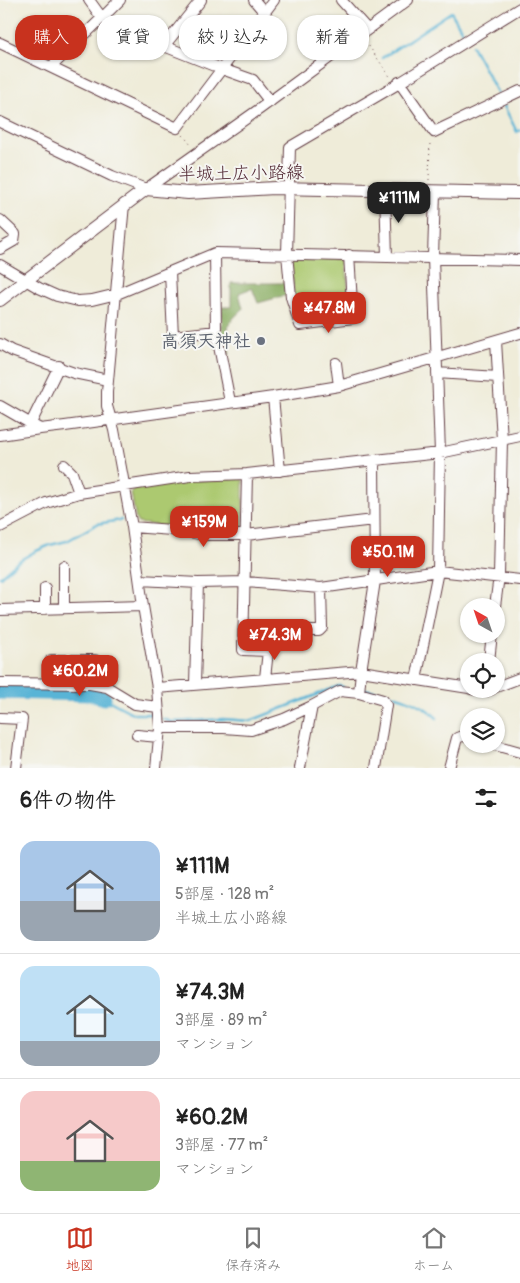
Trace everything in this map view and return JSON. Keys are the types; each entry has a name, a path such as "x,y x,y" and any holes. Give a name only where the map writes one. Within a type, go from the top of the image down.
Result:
{"main road":[{"name":"半城土広小路線","path":"146,188 196,193 275,188 385,191 432,188 520,193"},
{"path":"0,300 146,188"}],"street":[{"path":"89,0 100,15"},
{"path":"105,15 120,0"},
{"path":"169,40 201,0"},
{"path":"254,0 265,13"},
{"path":"0,43 177,128 274,0"},
{"path":"341,0 354,15"},
{"path":"369,28 408,0"},
{"path":"349,255 353,318 300,325 291,297 288,254 290,146 520,8"},
{"path":"51,67 97,23"},
{"path":"169,48 253,80 270,102"},
{"path":"0,122 112,176 146,188 270,102 326,60"},
{"path":"399,82 434,132 520,91"},
{"path":"416,680 438,571 440,453 432,188"},
{"path":"385,191 387,257"},
{"path":"124,204 107,406 125,486 157,688 159,733 156,768"},
{"path":"0,220 16,234 14,241 0,249"},
{"path":"215,253 216,331 230,402"},
{"path":"0,265 26,281 57,296 78,301 117,294 215,253 520,260"},
{"path":"170,272 173,336 216,331"},
{"path":"0,435 35,426 111,419 339,386 520,334"},
{"path":"496,341 502,440 499,576 496,598"},
{"path":"0,344 12,351 87,377 108,380"},
{"path":"336,363 339,386"},
{"path":"35,426 59,366"},
{"path":"437,373 498,377"},
{"path":"273,397 280,471"},
{"path":"0,406 35,426"},
{"path":"0,527 46,503 79,493 190,476 280,471 440,453 520,436"},
{"path":"359,693 375,582 374,460"},
{"path":"64,465 72,473 79,493"},
{"path":"247,474 244,650 268,651"},
{"path":"132,527 185,531 204,535 246,535 374,520"},
{"path":"64,566 64,608"},
{"path":"140,580 198,583 246,582 321,588 375,582 438,571 499,576 520,580"},
{"path":"195,684 198,583"},
{"path":"45,588 45,609"},
{"path":"265,678 268,636 274,631 319,631 322,628 321,588"},
{"path":"0,610 143,606"},
{"path":"49,684 51,660 95,660 90,684"},
{"path":"157,688 265,678 361,672 460,687"},
{"path":"505,684 520,678"},
{"path":"0,683 90,684 107,687 135,704 158,707"},
{"path":"137,735 224,728 251,730 284,719 340,691 359,693 383,700 386,705 376,768"},
{"path":"300,768 312,706"},
{"path":"0,718 22,719 16,768"},
{"path":"449,768 458,738 460,737"},
{"path":"505,748 520,752"}],"path":[{"path":"177,128 197,153"},
{"path":"432,188 430,136 434,132"}],"green space":[{"path":"291,258 346,259 350,315 303,322 294,296"},
{"path":"231,283 286,283 287,295 258,303 252,288 239,293 243,309 229,324 227,334 230,354 226,355 222,330 222,307 231,307"},
{"path":"241,477 243,480 243,529 239,531 203,531 138,523 136,520 131,492 134,488"}],"waterway":[{"path":"382,58 451,12 464,34"},
{"path":"472,46 498,94"},
{"path":"504,106 517,132 520,130"},
{"path":"0,577 17,562 34,552 50,545 67,541 97,524 121,520"},
{"path":"163,719 172,722 223,719 250,721 339,686 343,687"},
{"path":"363,689 403,698 421,706 437,718"},
{"path":"0,692 93,694 104,698"},
{"path":"104,698 134,714 156,716"}],"place":[{"name":"高須天神社","path":"261,341"}]}
